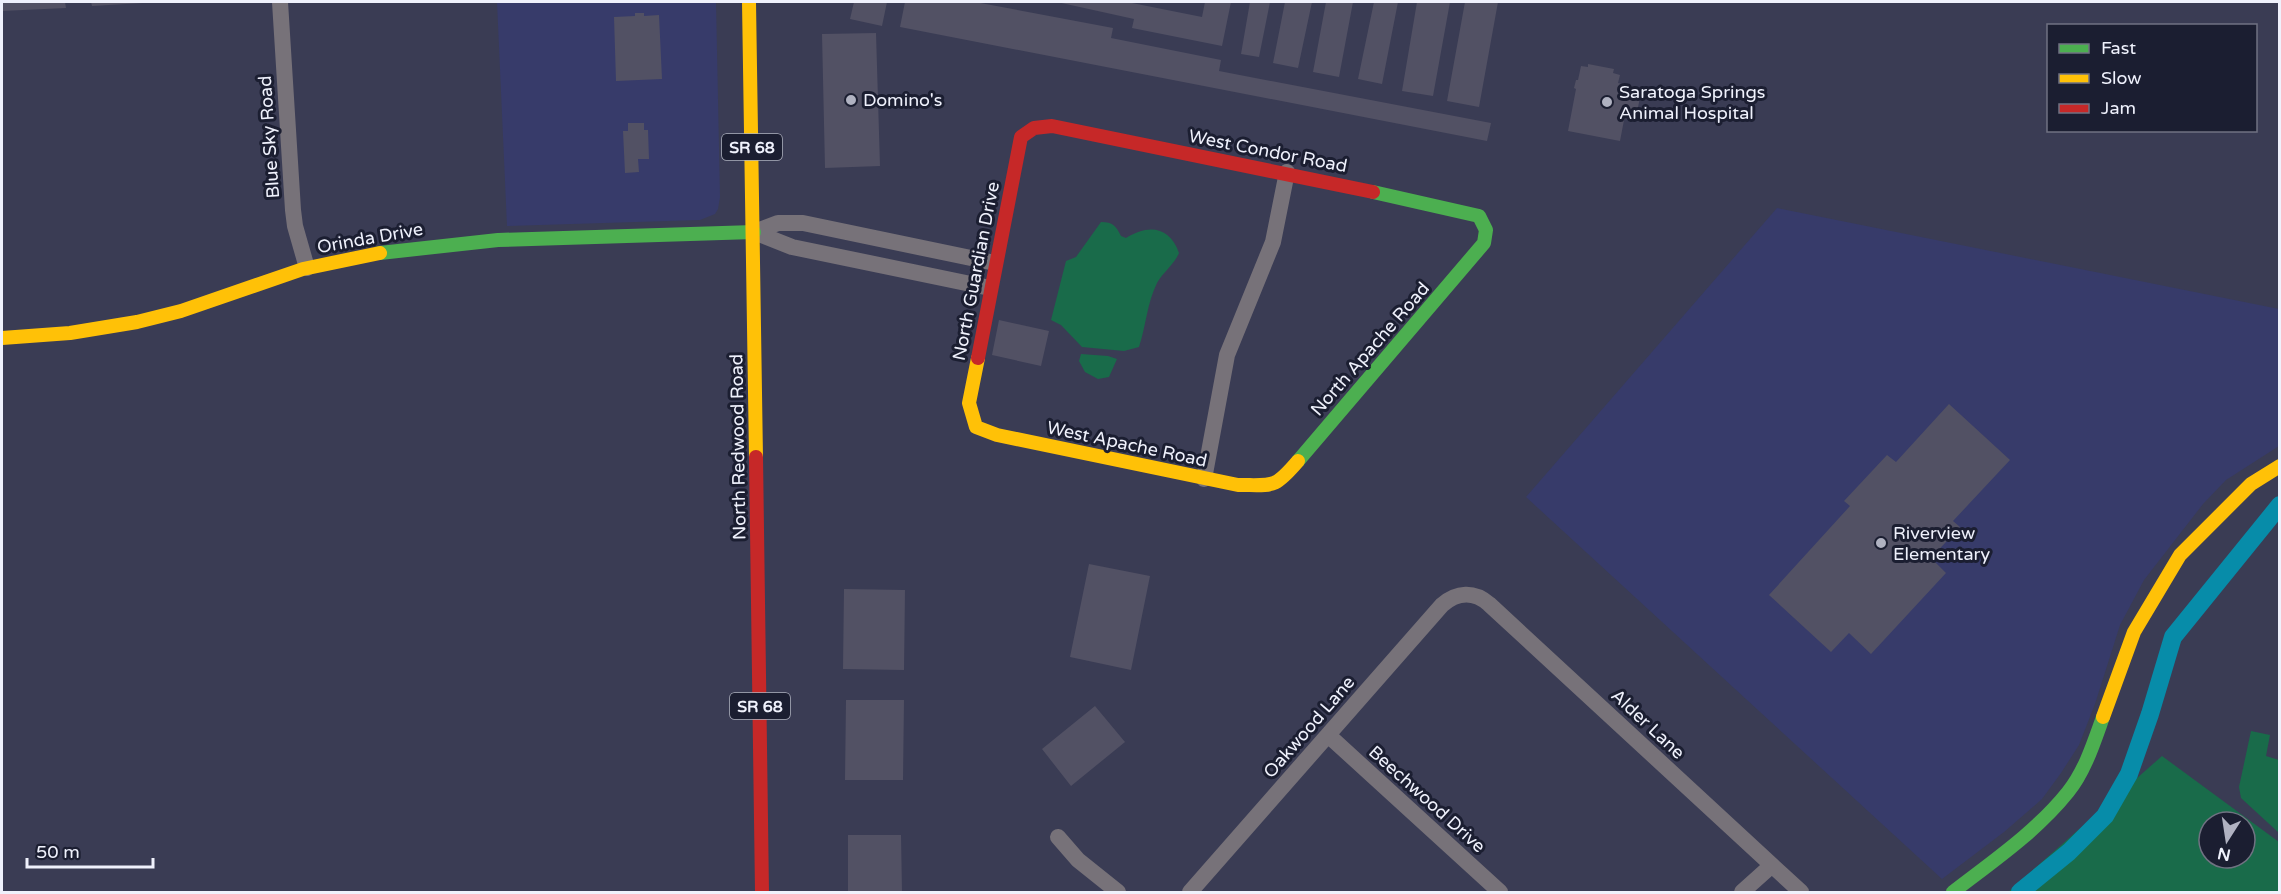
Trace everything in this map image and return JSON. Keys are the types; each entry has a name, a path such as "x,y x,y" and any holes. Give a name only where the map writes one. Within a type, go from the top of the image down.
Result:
{"street":[{"name":"Blue Sky Road","path":"280,2 295,226 307,268"},
{"name":"North Redwood Road","path":"749,2 762,892"},
{"name":"West Condor Road","path":"1034,128 1052,126 1287,172 1479,216 1486,230"},
{"name":"North Guardian Drive","path":"976,427 969,403 990,288 1021,137 1034,128"},
{"path":"1204,479 1227,355 1273,242 1287,172"},
{"path":"754,232 778,223 803,223 995,263"},
{"name":"North Apache Road","path":"1273,485 1284,477 1474,257 1484,243 1486,230"},
{"name":"Orinda Drive","path":"2,338 86,331 142,321 181,311 307,268 384,252 494,240 754,232"},
{"path":"754,232 792,247 990,288"},
{"name":"West Apache Road","path":"976,427 997,435 1204,479 1238,485 1273,485"},
{"path":"1953,892 2029,833 2069,791 2090,753 2134,632 2166,576 2180,555 2226,507 2251,484 2280,466"},
{"name":"Oakwood Lane","path":"1190,892 1442,605 1463,594"},
{"name":"Alder Lane","path":"1463,594 1477,596 1489,603 1801,892"},
{"name":"Beechwood Drive","path":"1328,735 1500,892"},
{"path":"1058,837 1078,860 1118,892"},
{"path":"1742,892 1772,866"}],"shaded area":[{"path":"497,2 716,2 720,197 715,214 700,220 507,226"},
{"path":"1777,208 2279,309 2279,446 2226,480 2203,504 2144,580 2120,625 2095,704 2079,745 2042,799 2004,832 1942,879 1526,497"}],"green space":[{"path":"1101,222 1114,225 1121,236 1126,238 1142,231 1157,230 1170,237 1179,253 1159,279 1139,347 1124,351 1082,347 1061,325 1051,320 1066,261 1076,257"},
{"path":"1081,354 1117,359 1109,377 1098,379 1085,372 1079,361"},
{"path":"2251,731 2270,735 2266,756 2279,760 2279,833 2257,813 2257,810 2241,798 2239,787"},
{"path":"2162,756 2235,810 2197,810 2197,870 2257,870 2257,826 2279,842 2279,892 2008,892"}],"building":[{"path":"2,2 65,2 66,8 2,11"},
{"path":"91,2 143,2 143,3 92,6"},
{"path":"854,2 887,2 882,26 850,19"},
{"path":"905,2 975,2 1113,28 1111,38 1221,60 1219,71 1491,123 1487,141 900,27"},
{"path":"1057,2 1127,2 1202,17 1205,2 1231,2 1222,46 1132,28 1134,19"},
{"path":"1250,2 1270,2 1259,57 1241,54"},
{"path":"1285,2 1312,2 1298,68 1273,63"},
{"path":"1326,2 1353,2 1339,77 1313,72"},
{"path":"1374,2 1398,2 1382,84 1358,79"},
{"path":"1417,2 1450,2 1433,96 1402,91"},
{"path":"1465,2 1498,2 1479,107 1447,101"},
{"path":"635,13 644,13 644,16 659,15 662,79 616,81 614,17 635,16"},
{"path":"876,33 880,166 825,168 822,34"},
{"name":"Saratoga Springs Animal Hospital","path":"1588,64 1614,69 1613,73 1620,75 1618,83 1642,88 1636,117 1625,115 1620,141 1568,131 1576,80 1578,80 1581,66 1588,67"},
{"path":"628,123 644,123 644,130 648,130 649,159 638,159 639,172 625,173 623,131 628,131"},
{"path":"999,320 1049,331 1041,366 992,355"},
{"name":"Riverview Elementary","path":"1949,404 2010,460 1953,521 1960,527 1931,558 1946,573 1871,654 1849,633 1831,652 1769,595 1850,506 1844,501 1887,455 1896,462"},
{"path":"1089,564 1150,576 1131,670 1070,657"},
{"path":"844,589 905,590 904,670 843,669"},
{"path":"846,700 904,700 903,780 845,780"},
{"path":"1095,706 1125,742 1071,786 1042,749"},
{"path":"848,835 901,835 902,892 848,892"}],"waterway":[{"path":"2020,892 2069,852 2105,816 2129,774 2173,637 2280,505"}],"traffic: fast":[{"path":"1298,461 1484,243 1486,230 1479,216 1373,192"},
{"path":"380,253 498,240 754,232"},
{"path":"1953,892 1999,857 2056,807 2074,784 2084,766 2103,717"}],"traffic: slow":[{"path":"749,2 756,457"},
{"path":"2,338 70,333 137,322 181,311 303,269 380,253"},
{"path":"978,358 969,403 976,427 997,435 1238,485 1272,484 1284,477 1298,461"},
{"path":"2103,717 2134,632 2180,555 2251,484 2280,466"}],"traffic: jam":[{"path":"1052,126 1373,192"},
{"path":"978,358 1021,137 1034,128 1052,126"},
{"path":"756,457 762,892"}],"place":[{"name":"Domino's","path":"851,100"},
{"name":"Saratoga Springs Animal Hospital","path":"1607,102"},
{"name":"Riverview Elementary","path":"1881,543"}]}
